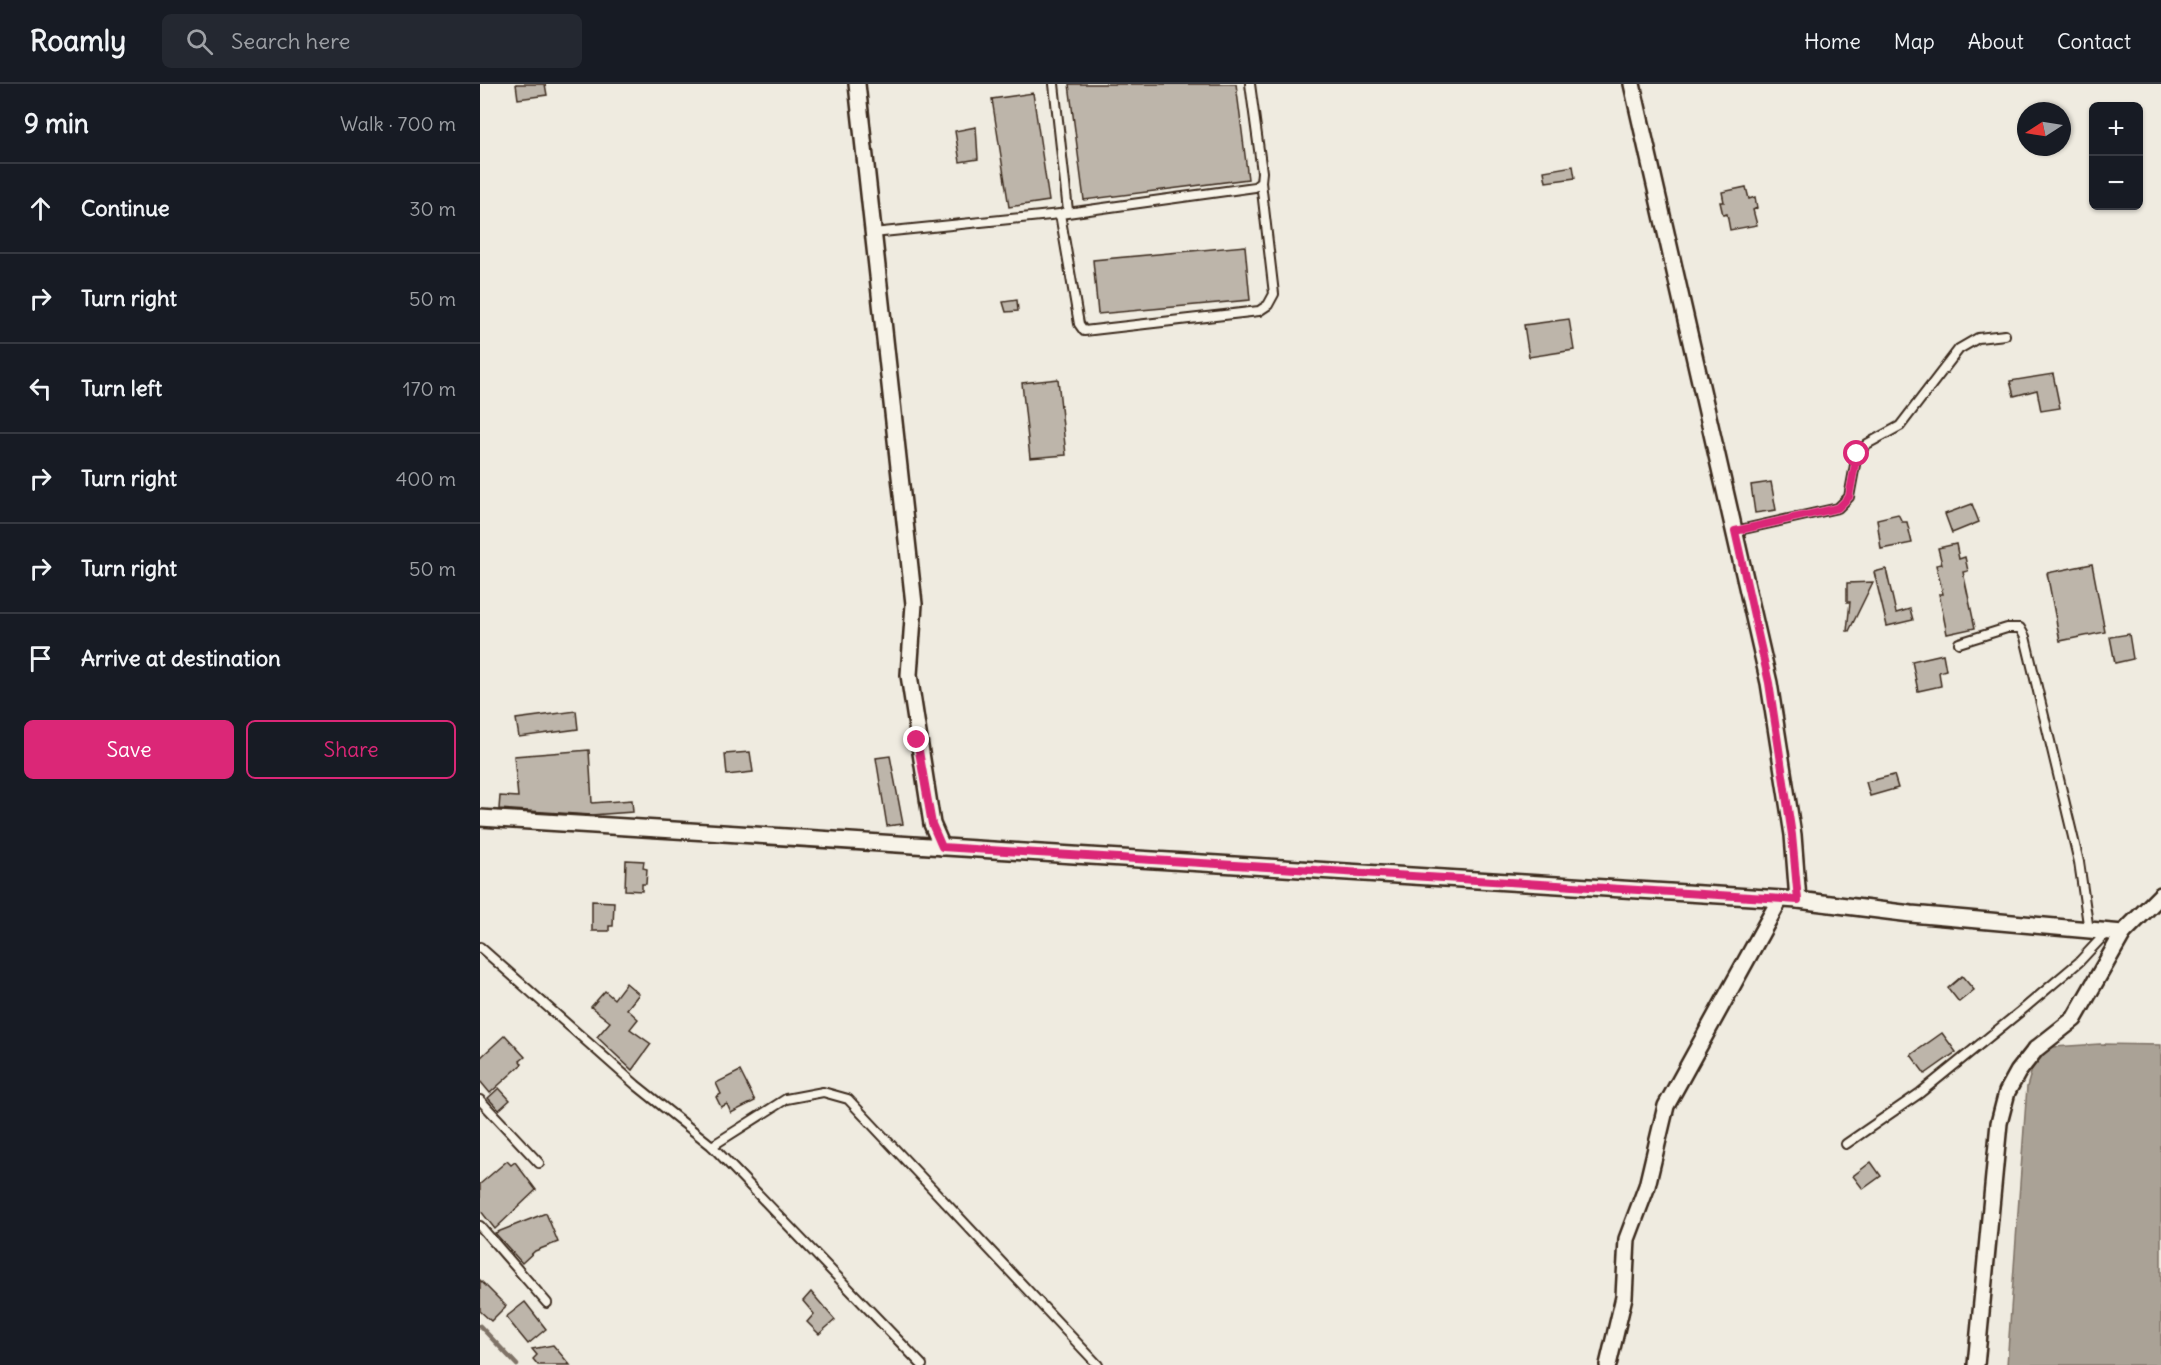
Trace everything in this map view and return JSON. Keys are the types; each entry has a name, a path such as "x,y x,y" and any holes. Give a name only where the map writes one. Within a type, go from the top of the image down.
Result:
{"street":[{"path":"857,84 914,604 909,675 932,824 942,847"},
{"path":"1632,84 1769,683 1792,835 1798,900"},
{"path":"480,818 1798,900 2115,933"},
{"path":"1976,1365 1999,1123 2007,1092 2036,1048 2073,1019 2115,933 2161,895"},
{"path":"1608,1365 1624,1298 1627,1239 1647,1186 1666,1106 1780,899"}],"lane":[{"path":"1054,84 1068,204 1068,211 1060,214"},
{"path":"1060,214 1079,324 1084,332 1259,311 1268,305 1274,294 1250,84"},
{"path":"873,233 1060,214 1255,187 1261,182"},
{"path":"1735,531 1838,508 1849,497 1857,454 1868,444 1900,426 1959,350 1978,338 2005,334"},
{"path":"1959,643 2007,628 2020,628 2025,637 2079,862 2089,931"},
{"path":"1846,1144 1920,1093 2115,933"},
{"path":"480,947 636,1085 712,1146 922,1365"},
{"path":"712,1146 786,1099 823,1092 848,1099 1098,1365"},
{"path":"480,1100 539,1163"},
{"path":"480,1226 547,1303"}],"shaded area":[{"path":"2100,1044 2161,1045 2161,1365 2007,1365 2027,1087 2038,1048"}],"building":[{"path":"516,84 545,84 547,95 518,99"},
{"path":"1069,84 1236,84 1248,179 1084,200"},
{"path":"1033,93 1049,201 1009,207 992,99"},
{"path":"976,127 978,159 960,162 955,131"},
{"path":"1573,166 1575,178 1546,182 1544,171"},
{"path":"1746,187 1749,199 1755,197 1757,208 1753,210 1757,225 1730,230 1727,214 1723,215 1720,202 1724,202 1722,192"},
{"path":"1245,246 1250,300 1098,314 1093,260"},
{"path":"1017,300 1018,311 1006,312 1003,302"},
{"path":"1569,319 1574,350 1529,357 1524,325"},
{"path":"2053,374 2060,408 2041,411 2037,390 2014,396 2010,381"},
{"path":"1058,379 1066,455 1030,458 1022,383"},
{"path":"1771,482 1776,510 1755,513 1751,485"},
{"path":"1972,504 1979,522 1952,533 1945,514"},
{"path":"1898,514 1902,522 1907,522 1912,543 1881,549 1877,519"},
{"path":"1956,544 1959,559 1965,557 1968,571 1963,572 1975,628 1947,634 1939,594 1943,594 1936,565 1942,564 1938,548"},
{"path":"2092,564 2105,632 2060,641 2047,573"},
{"path":"1886,569 1896,613 1910,609 1913,620 1887,626 1874,572"},
{"path":"1873,582 1847,631 1850,602 1847,602 1847,583"},
{"path":"2129,634 2133,659 2115,663 2110,637"},
{"path":"1943,654 1946,670 1939,672 1941,686 1918,691 1912,661"},
{"path":"576,711 578,729 519,737 516,719"},
{"path":"589,750 592,803 632,800 633,812 591,815 499,809 500,796 518,797 514,756"},
{"path":"750,752 753,772 727,775 725,754"},
{"path":"890,756 903,824 887,826 876,758"},
{"path":"1894,775 1898,788 1870,796 1866,782"},
{"path":"626,860 644,861 643,868 647,869 646,884 642,884 642,891 625,890"},
{"path":"592,901 614,902 613,926 609,926 609,931 592,931"},
{"path":"1962,976 1974,990 1959,1002 1948,988"},
{"path":"626,983 639,994 627,1009 638,1019 630,1029 651,1044 632,1070 597,1037 610,1022 591,1007 605,991 614,999"},
{"path":"1942,1033 1956,1052 1925,1074 1911,1055"},
{"path":"505,1035 525,1057 520,1061 522,1064 490,1093 480,1081 480,1058"},
{"path":"740,1071 755,1101 731,1113 727,1104 721,1107 716,1097 721,1094 716,1083"},
{"path":"499,1088 510,1100 499,1110 488,1098"},
{"path":"507,1161 511,1165 515,1162 536,1190 495,1229 480,1210 480,1184"},
{"path":"1871,1162 1881,1176 1863,1189 1853,1176"},
{"path":"546,1213 558,1242 535,1251 522,1263 495,1233"},
{"path":"480,1280 506,1306 491,1321 480,1311"},
{"path":"811,1292 835,1320 819,1334 807,1322 814,1314 803,1301"},
{"path":"525,1302 546,1329 528,1344 506,1317"},
{"path":"553,1345 570,1365 538,1365 533,1359 537,1355 532,1349"}],"waterway":[{"path":"480,1326 517,1365"}],"route":[{"path":"917,740 932,824 942,847 1798,900 1792,835 1769,683 1735,531 1838,508 1849,497 1857,454"}]}
